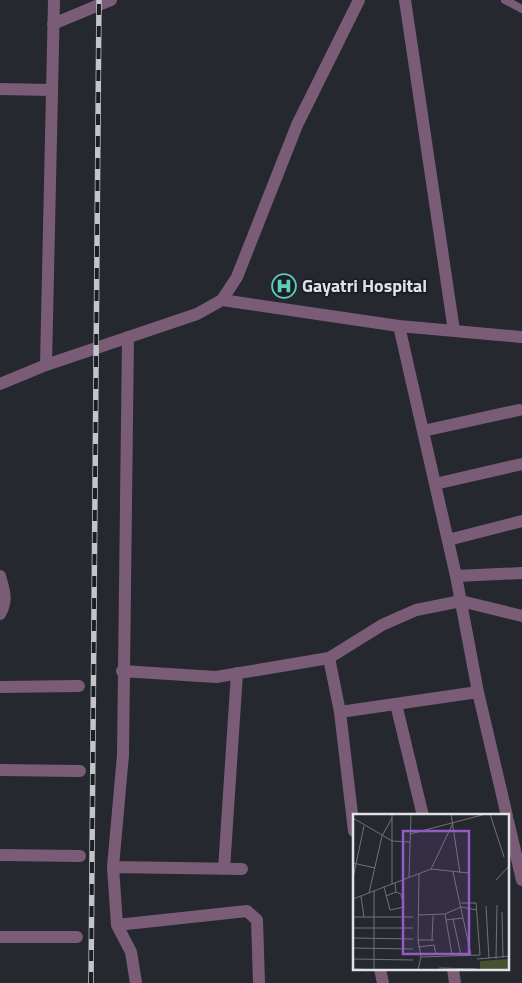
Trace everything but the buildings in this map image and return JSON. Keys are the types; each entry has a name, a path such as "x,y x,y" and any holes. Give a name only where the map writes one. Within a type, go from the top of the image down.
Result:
{"street":[{"path":"46,365 54,0"},
{"path":"53,24 111,0"},
{"path":"0,384 46,365 197,314 222,300 237,277 297,125 359,0"},
{"path":"405,0 454,331"},
{"path":"0,89 51,90"},
{"path":"222,300 399,326 521,337"},
{"path":"399,326 456,576 478,692 507,814"},
{"path":"128,338 122,755 113,867 117,925 131,952 136,983"},
{"path":"423,431 519,410"},
{"path":"435,484 522,464"},
{"path":"448,540 522,521"},
{"path":"456,576 522,573"},
{"path":"0,576 5,592 5,606 0,614"},
{"path":"122,670 216,677 329,658 382,625 416,610 461,601 522,616"},
{"path":"329,658 340,712 353,822"},
{"path":"224,869 237,673"},
{"path":"0,687 79,686"},
{"path":"340,712 478,692"},
{"path":"396,704 423,814"},
{"path":"0,770 80,771"},
{"path":"510,829 522,880"},
{"path":"0,855 80,856"},
{"path":"113,867 242,869"},
{"path":"117,925 247,911 258,920 259,983"},
{"path":"0,937 77,937"},
{"path":"380,970 383,983"},
{"path":"453,970 456,983"}],"lane":[{"path":"505,0 522,10"}],"railway":[{"path":"91,983 99,0"}],"place":[{"name":"Gayatri Hospital","path":"284,286"}]}
